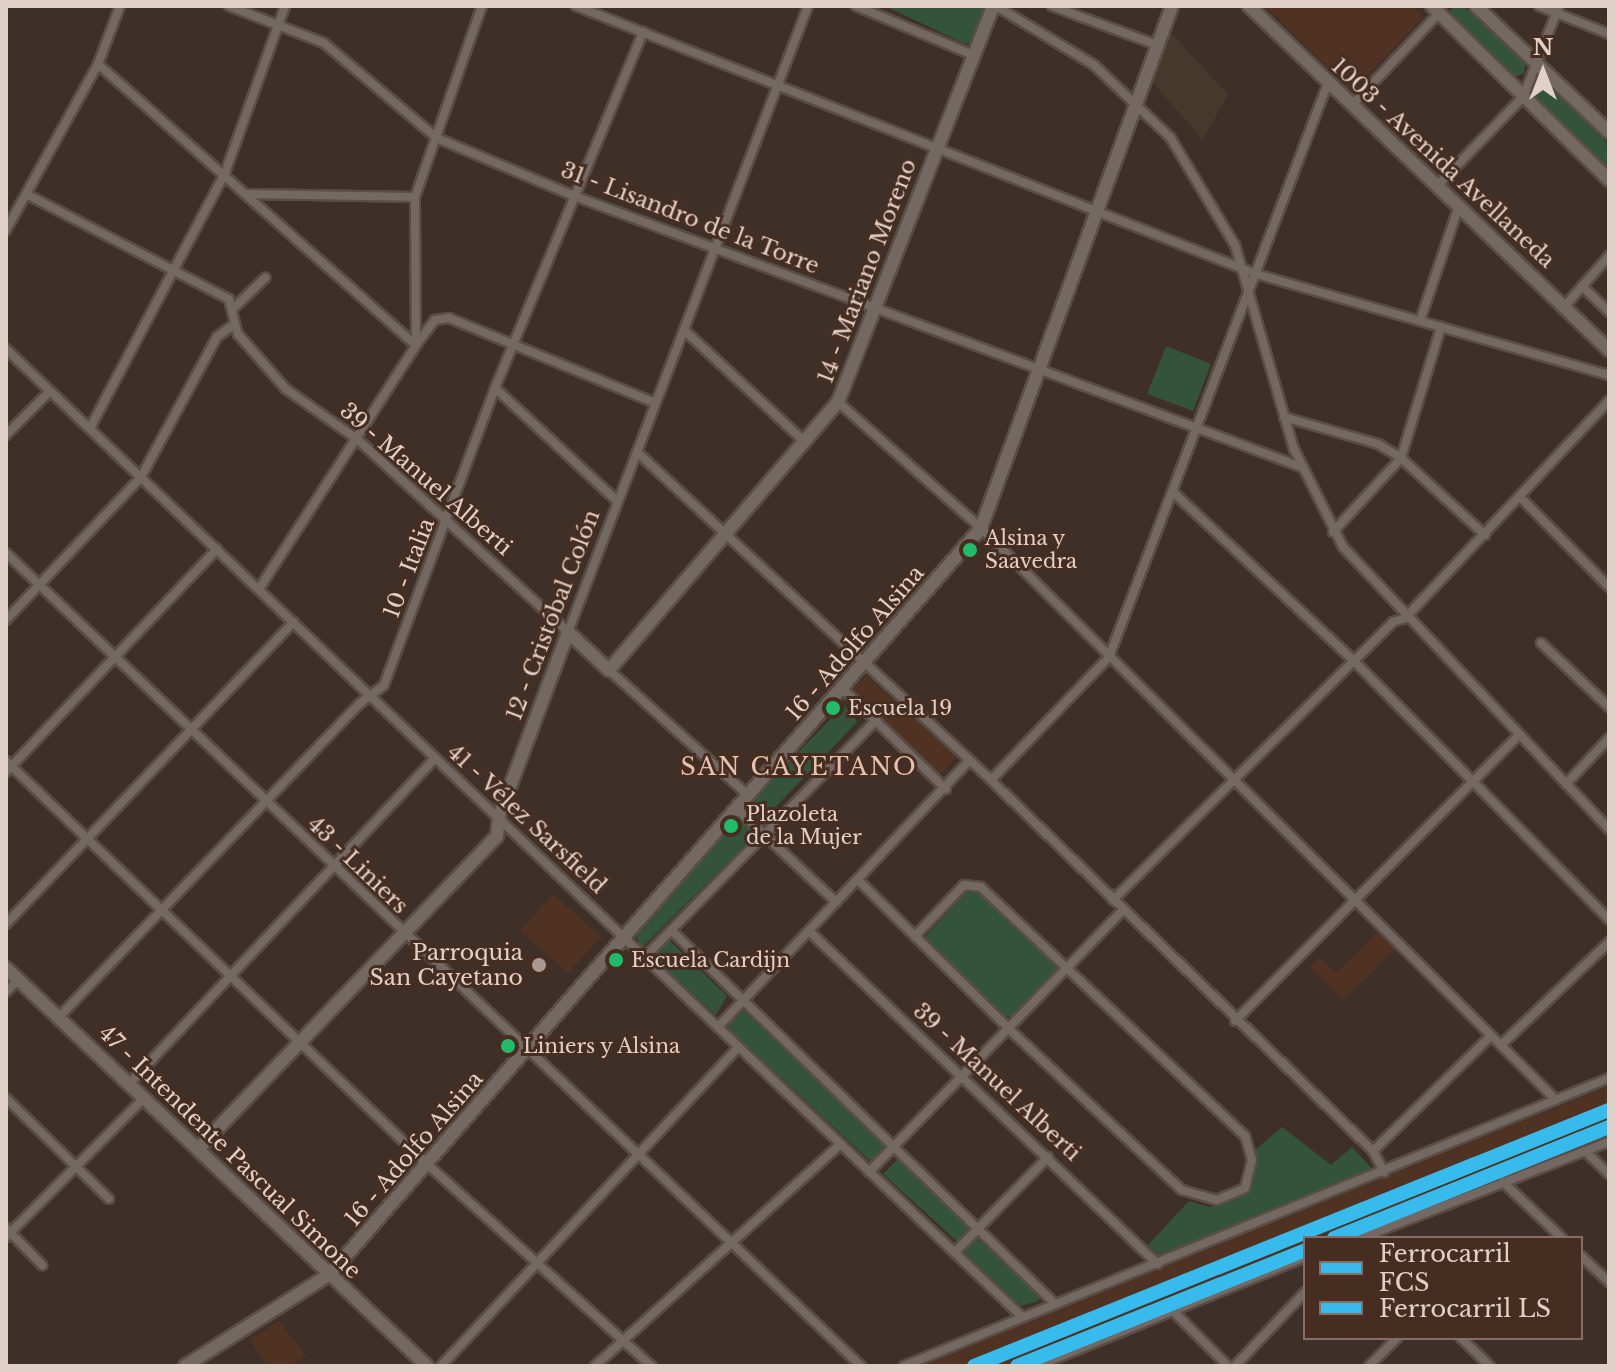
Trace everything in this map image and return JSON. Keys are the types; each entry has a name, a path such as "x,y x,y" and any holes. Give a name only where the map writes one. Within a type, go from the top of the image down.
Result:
{"street":[{"path":"6,230 98,64 120,6"},
{"name":"31 - Lisandro de la Torre","path":"229,6 340,54 437,138 577,197 1301,467"},
{"path":"90,428 225,173 285,6"},
{"path":"416,345 415,197 482,6"},
{"path":"576,6 1256,274 1609,375"},
{"name":"12 - Cristóbal Colón","path":"198,1149 497,836 499,816 617,501 808,6"},
{"path":"856,6 973,55"},
{"path":"994,6 1043,31 1137,100 1188,162 1219,212 1240,268 1301,467 1333,532 1405,618 1609,829"},
{"name":"14 - Mariano Moreno","path":"609,670 838,402 994,6"},
{"path":"1052,6 1157,45"},
{"name":"16 - Adolfo Alsina","path":"185,1366 330,1274 868,662 981,528 1036,367 1172,6"},
{"name":"1003 - Avenida Avellaneda","path":"1249,6 1609,350"},
{"path":"1476,6 1536,59 1609,132"},
{"path":"1539,6 1557,9 1609,34"},
{"path":"1353,104 1440,8 1523,97 1609,180"},
{"path":"1438,185 1523,97 1557,9"},
{"name":"10 - Italia","path":"59,1017 359,704 373,697 384,685 495,388 643,32"},
{"path":"98,64 250,194 416,345"},
{"path":"991,780 1109,657 1328,83"},
{"path":"250,194 415,197"},
{"path":"6,620 141,477 217,337 233,325 233,309 229,299 28,195"},
{"path":"1420,321 1459,205"},
{"path":"1565,306 1609,256"},
{"path":"233,309 265,278"},
{"path":"1582,286 1609,312"},
{"path":"259,589 416,345 442,318 655,403"},
{"name":"39 - Manuel Alberti","path":"233,325 286,389 357,439 749,796"},
{"path":"1333,532 1401,458 1441,327"},
{"path":"684,330 804,441"},
{"name":"41 - Vélez Sarsfield","path":"6,349 1022,1317"},
{"path":"495,388 617,501"},
{"path":"6,435 50,391"},
{"path":"1113,900 1393,622 1405,618 1609,401"},
{"path":"838,402 981,528 1556,1100"},
{"path":"1284,417 1378,444 1401,458 1485,535"},
{"path":"637,452 868,662 991,780 1235,1021 1373,1151 1384,1172"},
{"path":"1174,493 1354,661 1609,920"},
{"path":"1521,498 1609,587"},
{"path":"217,549 8,767 427,1164 651,1366"},
{"name":"43 - Liniers","path":"6,553 402,933 861,1366"},
{"path":"6,924 294,622"},
{"path":"1541,643 1609,707"},
{"path":"842,688 946,789"},
{"path":"646,956 761,833 876,720"},
{"path":"1235,1021 1517,737"},
{"path":"1566,784 1609,738"},
{"path":"129,1084 435,758"},
{"path":"718,1027 946,789 969,761"},
{"path":"737,809 836,902"},
{"path":"858,880 1008,1028 1182,1190 1205,1200 1231,1196 1249,1178 1252,1160 1245,1136 974,882 964,885 915,936"},
{"path":"869,1172 1123,910"},
{"path":"671,930 740,1002 1055,1304"},
{"name":"39 - Manuel Alberti","path":"809,931 1157,1264"},
{"path":"1501,1045 1608,945"},
{"name":"47 - Intendente Pascual Simone","path":"6,968 427,1366"},
{"path":"6,992 18,980"},
{"path":"1373,1151 1491,1036"},
{"path":"441,1366 641,1157 738,1047"},
{"path":"904,1366 1609,1078"},
{"path":"6,1098 109,1199"},
{"path":"42,1265 8,1233 144,1098"},
{"path":"1366,1236 1609,1142"},
{"path":"595,1366 840,1145"},
{"path":"1585,1151 1609,1174"},
{"path":"955,1252 1048,1157"},
{"path":"1503,1182 1560,1236"},
{"path":"1040,1366 1303,1258"},
{"path":"1583,1258 1608,1280"},
{"path":"1235,1366 1303,1294"},
{"path":"1173,1311 1228,1366"},
{"path":"1369,1366 1395,1340"},
{"path":"1463,1340 1490,1366"}],"shaded area":[{"path":"1265,6 1412,6 1424,17 1352,91"},
{"path":"1168,30 1228,94 1203,140 1149,78"},
{"path":"866,676 957,757 937,778 850,692"},
{"path":"553,894 601,937 568,973 520,931"},
{"path":"1380,930 1397,947 1343,1000 1310,967 1320,957 1336,973"},
{"path":"1609,1086 1609,1127 1366,1229 1348,1236 1303,1236 1303,1254 1016,1366 922,1366"},
{"path":"279,1321 306,1356 289,1366 268,1366 250,1340"}],"green space":[{"path":"885,6 988,6 973,42 965,44"},
{"path":"1454,6 1470,6 1466,9 1526,59 1524,74 1511,77 1464,26 1455,26 1446,16"},
{"path":"1537,83 1552,88 1609,145 1609,169 1534,99"},
{"path":"1166,346 1211,364 1193,411 1147,394"},
{"path":"844,705 857,722 760,823 747,810 748,804"},
{"name":"Plazoleta de la Mujer","path":"736,820 753,829 754,836 642,948 636,937"},
{"path":"978,890 1058,969 1013,1017 1005,1016 925,937 966,892"},
{"path":"669,940 727,996 716,1015 652,957"},
{"path":"741,1008 885,1145 873,1164 726,1026"},
{"path":"1282,1127 1331,1165 1352,1147 1374,1171 1162,1258 1148,1245 1189,1201 1210,1207 1236,1200 1254,1177 1255,1150"},
{"path":"899,1158 971,1225 959,1243 883,1174"},
{"path":"977,1238 1039,1297 1039,1301 1020,1306 964,1252"}],"rail line":[{"name":"FCS","path":"974,1366 1609,1110"},
{"name":"LS","path":"1339,1236 1609,1127"},
{"name":"LS","path":"1017,1366 1303,1251"}],"place":[{"name":"Alsina y Saavedra","path":"970,550"},
{"name":"Escuela 19","path":"833,708"},
{"name":"Plazoleta de la Mujer","path":"731,826"},
{"name":"Escuela Cardijn","path":"616,960"},
{"name":"Parroquia San Cayetano","path":"539,965"},
{"name":"Liniers y Alsina","path":"508,1046"}],"district":[{"name":"SAN CAYETANO","path":"799,767"}]}
